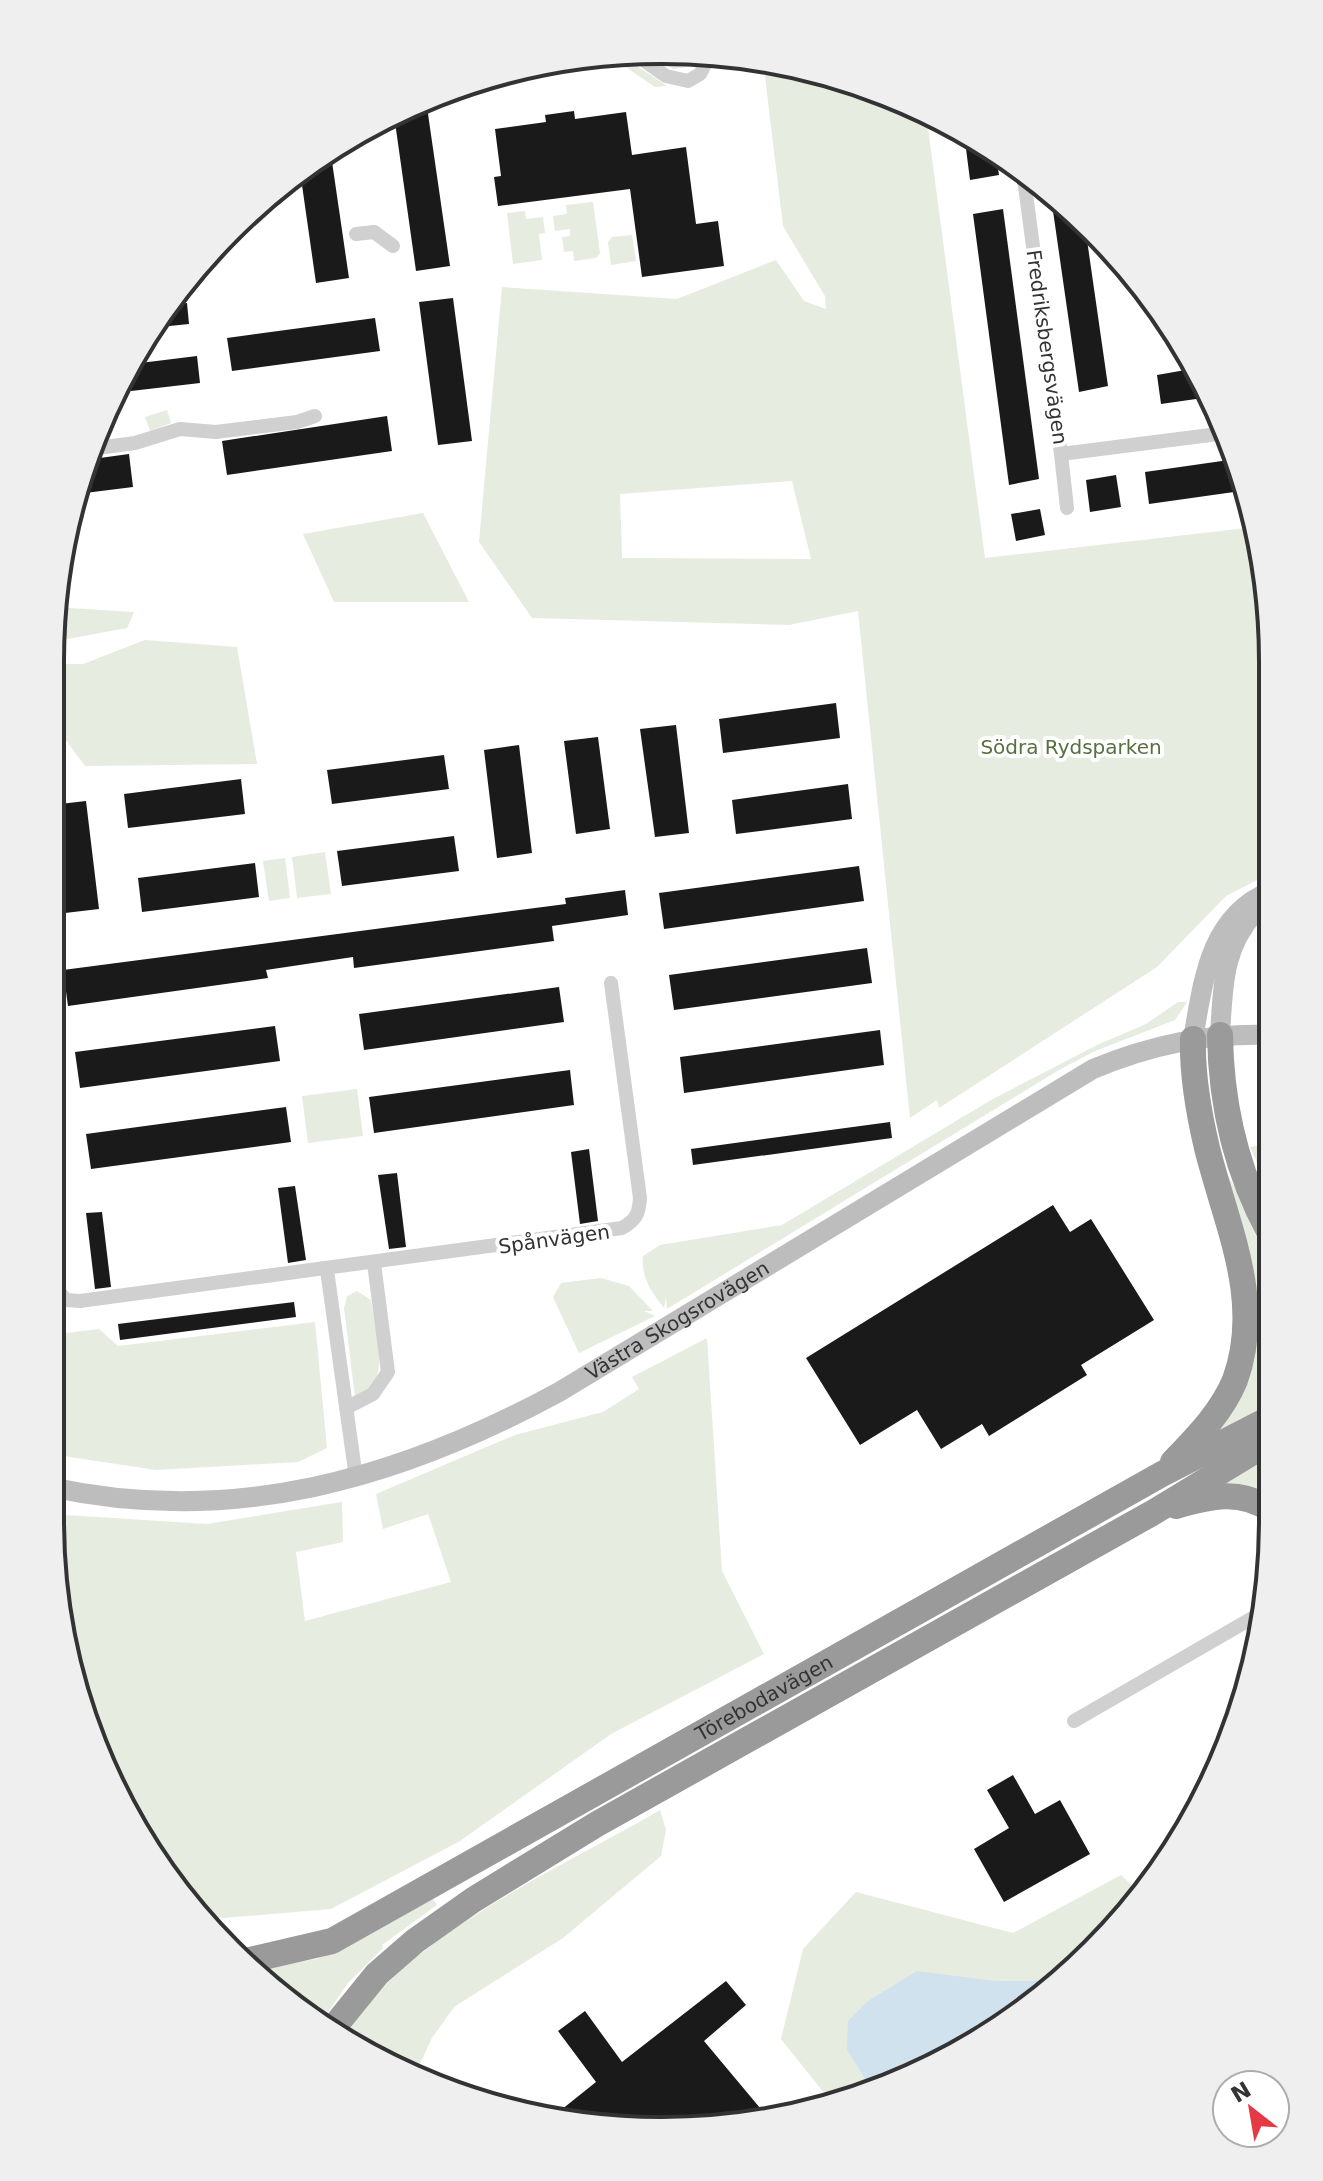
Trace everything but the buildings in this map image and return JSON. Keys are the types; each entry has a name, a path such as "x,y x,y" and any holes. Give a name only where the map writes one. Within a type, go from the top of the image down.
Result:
{"highway":[{"path":"1220,1035 1230,1134 1243,1177 1259,1210"},
{"path":"1162,1474 1195,1440 1234,1380 1244,1343 1248,1310 1243,1278 1206,1145 1193,1039"},
{"name":"Törebodavägen","path":"257,1958 332,1941 1162,1474 1259,1424"},
{"name":"Törebodavägen","path":"339,2021 377,1974 415,1941 473,1900 597,1824 1154,1512 1259,1448"},
{"path":"1154,1512 1215,1496 1231,1495 1259,1504"}],"street":[{"path":"649,64 666,76 688,81 700,74 705,65"},
{"name":"Fredriksbergsvägen","path":"1025,187 1061,454 1215,434"},
{"path":"356,234 374,232 393,246"},
{"path":"104,447 135,443 180,429 216,432 297,422 315,416"},
{"path":"1061,454 1067,508"},
{"path":"1193,1039 1205,973 1217,939 1240,910 1259,898"},
{"path":"1220,1035 1226,961 1234,940 1259,911"},
{"name":"Spånvägen","path":"64,1298 80,1301 327,1270 605,1232 634,1221 639,1212 640,1198 611,983"},
{"name":"Västra Skogsrovägen","path":"64,1489 140,1499 217,1502 283,1494 356,1478 451,1446 559,1392 1093,1069 1146,1049 1193,1039 1259,1035"},
{"path":"346,1408 373,1394 388,1372 374,1263"},
{"path":"327,1270 356,1478"},
{"path":"1074,1721 1251,1619"}],"green space":[{"path":"664,64 690,65 688,67 673,69"},
{"path":"623,65 635,65 667,86 655,87"},
{"name":"Södra Rydsparken","path":"765,73 854,96 928,127 985,558 1244,528 1258,622 1259,879 1226,896 1157,967 939,1108 937,1100 910,1118 858,611 789,625 532,618 479,542 502,287 677,299 776,260 804,301 826,309 825,296 783,226","holes":["792,481 811,559 622,558 620,494"]},
{"path":"593,202 600,253 596,258 574,261 573,251 564,252 562,237 570,236 570,229 555,231 553,216 567,214 566,205"},
{"path":"525,211 526,219 543,217 545,233 539,234 542,260 513,264 507,213"},
{"path":"632,235 636,261 611,265 608,242 612,237"},
{"path":"167,410 171,423 150,431 145,417"},
{"path":"423,513 469,602 334,602 303,534"},
{"path":"66,608 134,612 127,628 65,640"},
{"path":"145,640 237,647 257,764 85,766 64,738 64,664 83,664"},
{"path":"325,852 331,894 297,898 292,857"},
{"path":"285,858 290,898 269,901 263,861"},
{"path":"1178,1002 1187,1002 1175,1020 1095,1051 1059,1070 667,1309 666,1297 664,1308 648,1284 643,1256 660,1245 782,1225 991,1100 1097,1045 1146,1024"},
{"path":"357,1089 363,1136 308,1143 302,1096"},
{"path":"1259,1145 1259,1166 1250,1147"},
{"path":"1225,1170 1259,1232 1259,1411 1222,1432 1218,1428 1245,1373"},
{"path":"601,1278 629,1286 653,1311 644,1311 655,1316 579,1353 553,1297 561,1283"},
{"path":"357,1291 371,1300 380,1355 375,1380 367,1390 355,1397 344,1308 347,1296"},
{"path":"315,1322 327,1448 298,1462 156,1470 64,1456 64,1333 99,1329 118,1346"},
{"path":"707,1338 722,1571 764,1654 611,1734 460,1841 331,1909 215,1916 187,1883 144,1818 109,1748 84,1674 75,1636 65,1559 64,1515 207,1524 342,1502 343,1542 296,1552 305,1621 451,1582 428,1514 383,1529 376,1494 515,1435 603,1412 639,1389 632,1377"},
{"path":"1259,1461 1259,1496 1221,1485"},
{"path":"660,1810 666,1830 661,1856 563,1938 454,2007 432,2038 419,2065 350,2028 368,2002 402,1969 486,1908"},
{"path":"1121,1875 1133,1886 1084,1942 1042,1980 994,1981 867,2080 825,2094 781,2039 803,1949 856,1892 1013,1933"},
{"path":"433,1899 437,1905 382,1945 383,1948 347,1984 327,2014 265,1966 317,1959"}],"water":[{"path":"917,1971 994,1981 1042,1980 960,2037 867,2080 847,2050 848,2021 868,2001"}]}
